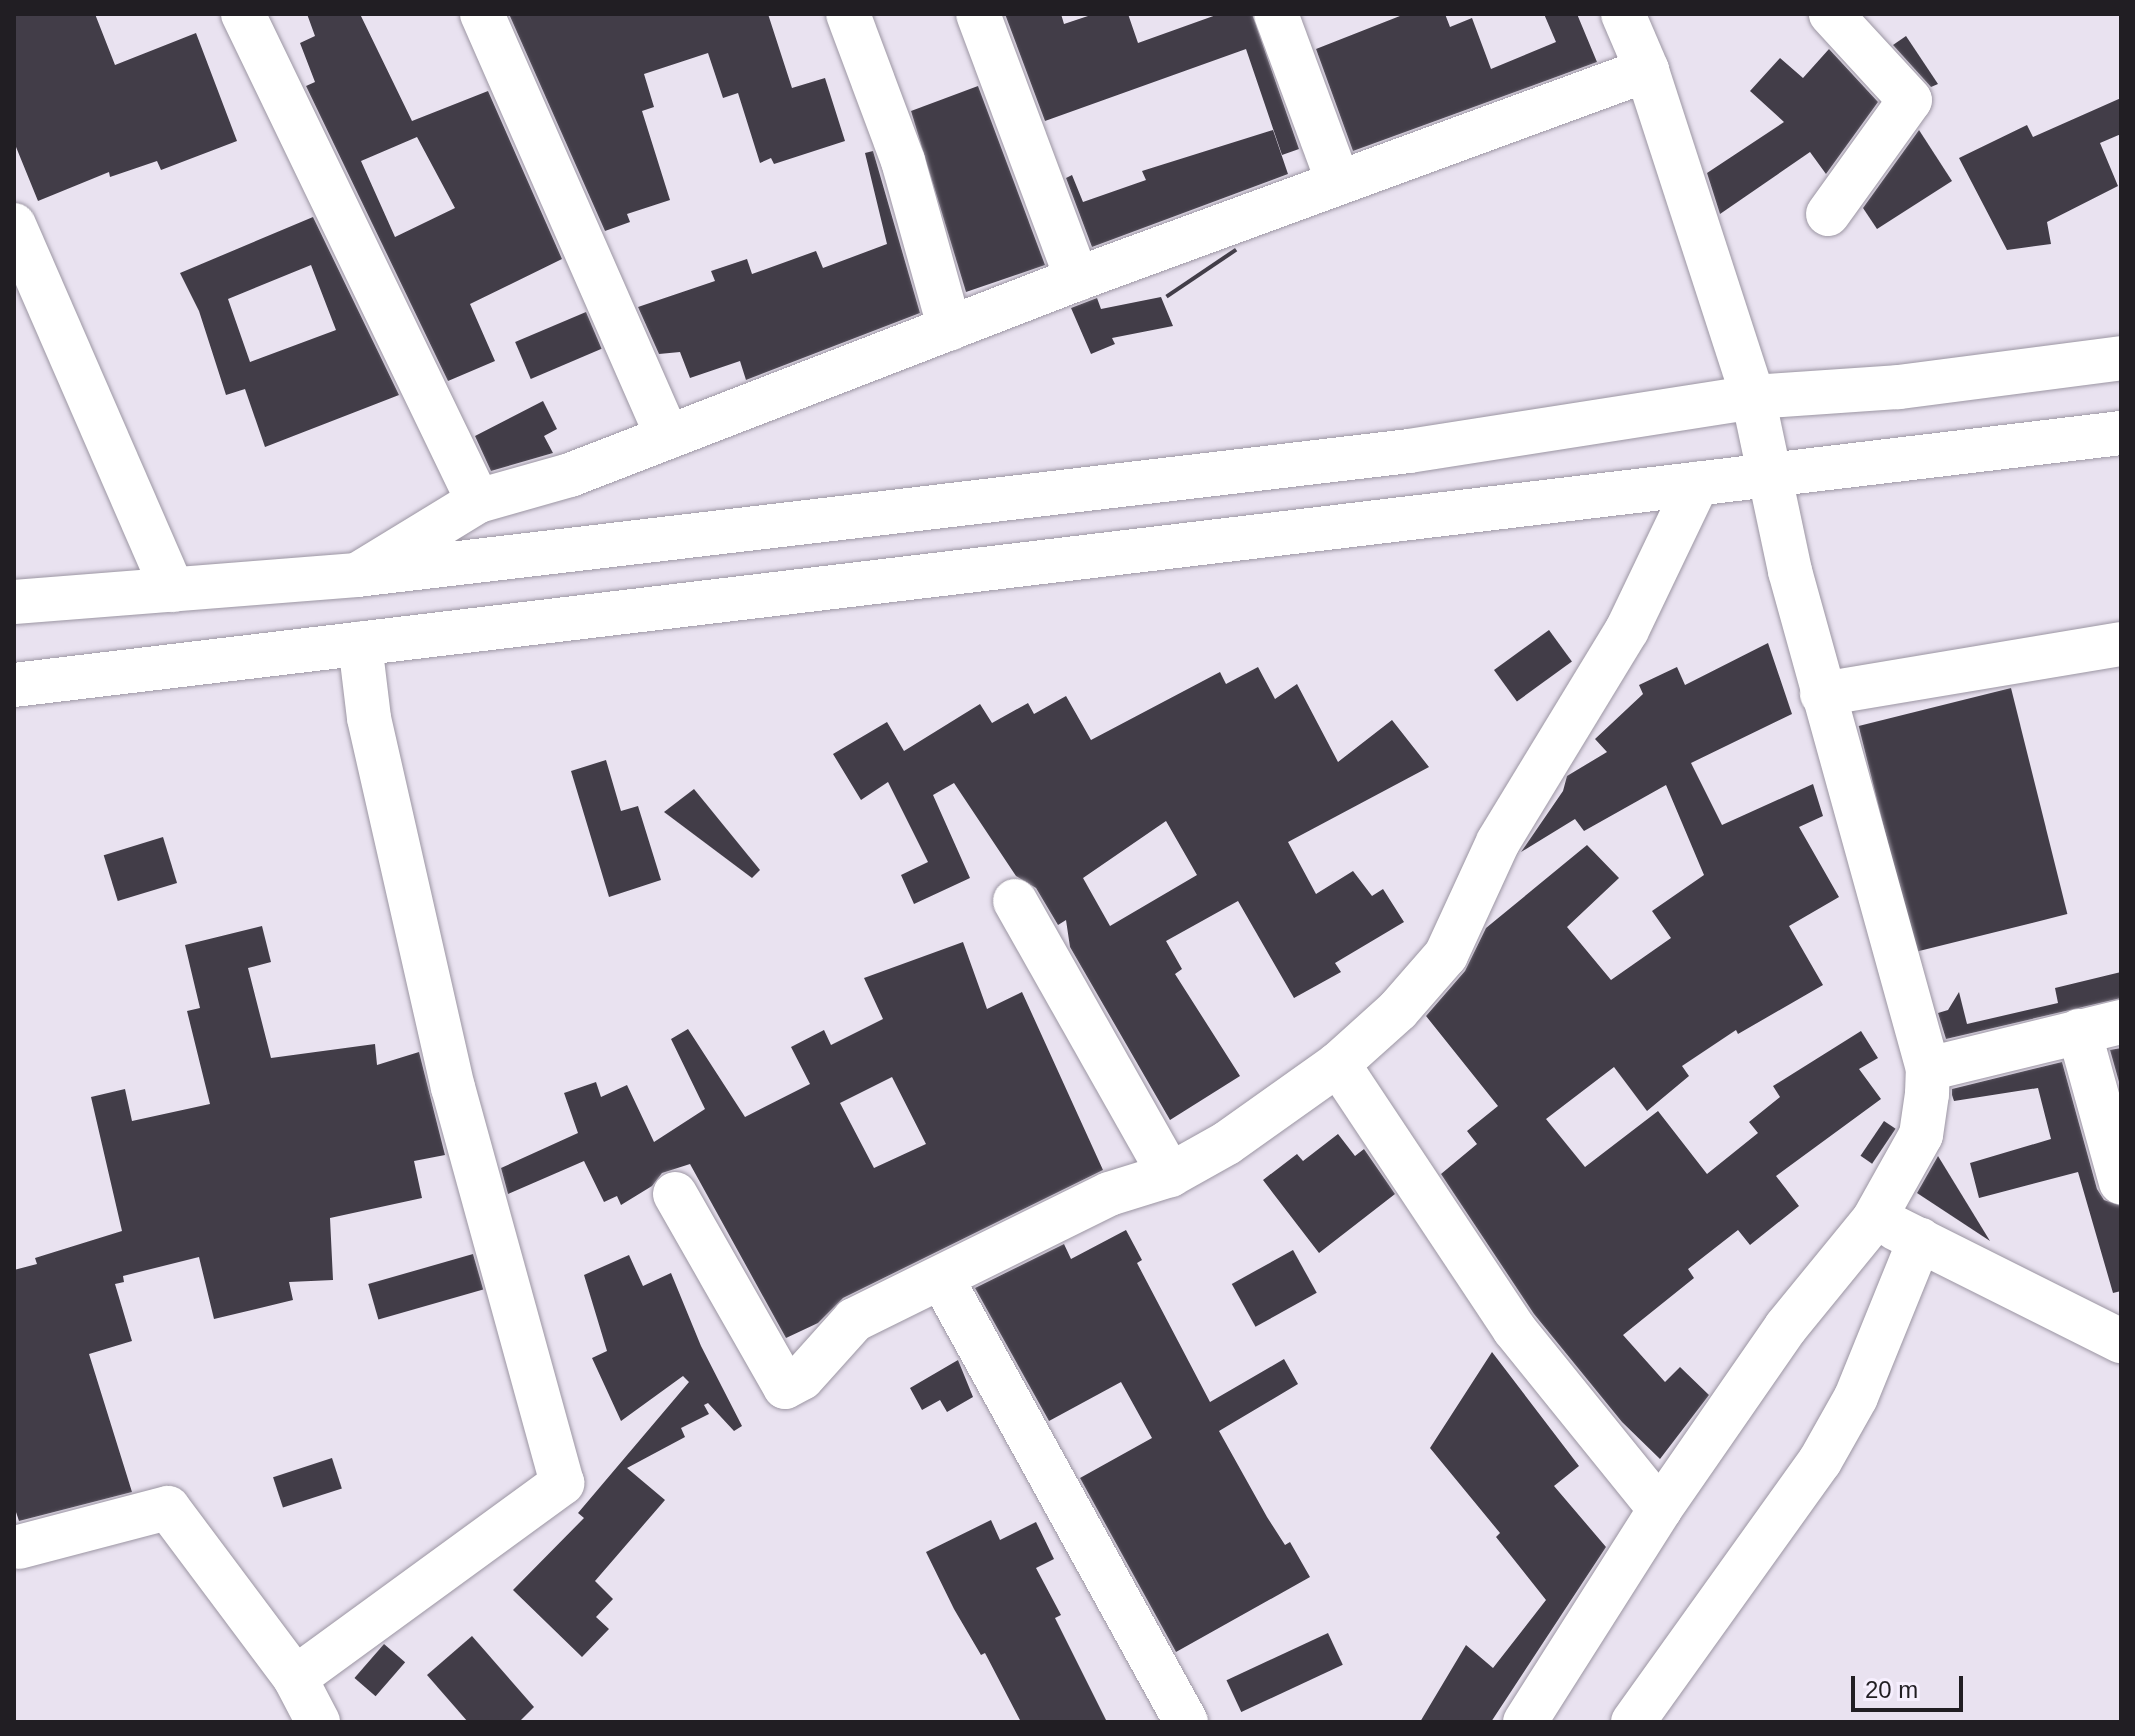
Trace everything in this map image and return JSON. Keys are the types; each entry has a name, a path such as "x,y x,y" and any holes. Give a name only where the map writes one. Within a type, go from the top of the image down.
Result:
{"street":[{"path":"243,14 478,501"},
{"path":"482,14 668,437"},
{"path":"848,14 903,161 950,329"},
{"path":"978,14 1077,279"},
{"path":"1276,14 1338,182"},
{"path":"1525,1722 1660,1509 1786,1327 1874,1219 1921,1135 1928,1069 1822,694 1753,397 1647,70 1623,14"},
{"path":"1828,214 1910,100 1831,14"},
{"path":"357,575 478,501 570,475 1077,279 1647,70"},
{"path":"14,225 173,590"},
{"path":"14,602 357,575 1409,451 1753,397 1899,387 2121,358"},
{"path":"14,685 2121,433"},
{"path":"675,1194 785,1387 802,1378 854,1320 1109,1194 1170,1175 1227,1143 1338,1064 1398,1010 1446,955 1498,842 1627,630 1697,484"},
{"path":"295,1678 562,1483 453,1088 369,718 360,644"},
{"path":"1822,694 2121,644"},
{"path":"1015,901 1170,1175"},
{"path":"1928,1069 2121,1022"},
{"path":"2079,1031 2121,1182"},
{"path":"1338,1064 1514,1329 1660,1509"},
{"path":"1874,1219 1920,1239 2121,1341"},
{"path":"1633,1722 1820,1461 1856,1397 1920,1239"},
{"path":"942,1279 1186,1722"},
{"path":"16,1552 168,1508 295,1678 318,1722"}],"building":[{"path":"14,14 95,14 115,65 196,33 237,141 161,170 157,161 110,177 109,172 38,201 14,142"},
{"path":"307,14 360,14 412,121 488,91 562,259 470,304 495,361 448,381 306,86 315,82 300,43 315,36","holes":["417,137 455,208 395,237 361,161"]},
{"path":"509,14 768,14 792,88 825,78 845,141 774,164 771,158 760,163 738,93 723,98 708,53 644,74 654,107 642,111 670,200 627,214 630,222 605,231"},
{"path":"1005,14 1061,14 1064,24 1094,14 1128,14 1138,43 1219,14 1252,14 1299,149 1282,155 1246,49 1045,121"},
{"path":"1405,14 1445,14 1450,27 1472,18 1491,69 1556,42 1544,14 1577,14 1597,62 1353,151 1316,49"},
{"path":"1906,36 1938,84 1931,87 1893,45"},
{"path":"1829,49 1878,102 1826,174 1810,152 1720,214 1707,173 1784,122 1750,91 1780,58 1803,78"},
{"path":"978,86 1045,265 966,292 911,111"},
{"path":"2121,98 2121,134 2100,143 2118,186 2047,222 2051,244 2007,250 1959,158 2027,125 2033,137"},
{"path":"1273,130 1288,174 1092,247 1066,178 1072,175 1083,202 1146,180 1142,171"},
{"path":"1919,130 1952,181 1877,229 1863,208"},
{"path":"873,151 920,313 746,380 740,361 690,378 680,352 659,354 638,307 715,281 711,271 747,259 752,274 816,251 823,268 887,244 865,153"},
{"path":"313,217 399,395 265,447 245,389 226,395 199,311 180,273","holes":["311,265 336,330 250,362 228,299"]},
{"path":"1235,248 1237,251 1168,298 1165,295"},
{"path":"1161,297 1173,326 1112,338 1115,344 1091,354 1071,308 1097,298 1101,309"},
{"path":"586,312 602,349 531,379 515,342"},
{"path":"543,401 557,429 544,436 553,453 491,471 475,436"},
{"path":"1549,630 1572,662 1517,702 1494,670"},
{"path":"1768,643 1792,714 1691,763 1722,825 1813,784 1823,816 1799,827 1839,897 1789,926 1823,985 1738,1034 1736,1030 1682,1066 1689,1076 1647,1111 1614,1067 1546,1119 1585,1167 1658,1111 1707,1174 1758,1133 1749,1122 1780,1097 1773,1086 1861,1031 1878,1058 1859,1069 1881,1099 1776,1176 1799,1206 1750,1245 1738,1230 1688,1269 1694,1278 1623,1335 1665,1382 1680,1367 1709,1395 1660,1459 1622,1422 1534,1314 1441,1174 1477,1144 1467,1131 1498,1106 1426,1016 1465,971 1486,928 1587,845 1619,878 1567,927 1611,980 1671,938 1652,911 1704,875 1666,785 1584,831 1575,819 1521,852 1563,791 1567,776 1607,752 1595,739 1643,694 1639,685 1677,667 1685,685"},
{"path":"1258,667 1275,699 1297,684 1338,762 1392,720 1429,767 1288,842 1316,894 1353,871 1372,896 1383,889 1404,922 1335,963 1341,972 1294,998 1238,901 1166,941 1182,969 1175,974 1240,1076 1170,1120 1070,947 1066,920 1058,925 1036,888 1016,876 954,783 933,795 970,878 914,904 901,875 928,862 888,782 861,800 833,754 887,722 904,751 980,704 992,723 1028,703 1034,714 1066,696 1091,740 1220,672 1226,684","holes":["1166,821 1197,875 1110,926 1083,878"]},
{"path":"2011,688 2067,914 1915,952 1859,726"},
{"path":"606,760 621,811 638,806 661,880 609,897 571,771"},
{"path":"694,789 760,870 752,878 664,812"},
{"path":"163,837 177,883 118,901 104,855"},
{"path":"262,926 271,962 248,968 271,1058 375,1044 377,1065 419,1052 445,1155 414,1161 422,1198 330,1218 333,1280 289,1282 293,1300 214,1319 199,1257 123,1276 124,1282 115,1284 132,1341 89,1354 132,1492 19,1521 14,1506 14,1270 37,1264 35,1258 122,1231 91,1097 125,1089 132,1121 210,1104 187,1011 200,1008 185,945"},
{"path":"963,942 987,1009 1022,992 1103,1170 843,1298 818,1323 786,1338 690,1164 662,1173 652,1186 621,1205 617,1196 604,1202 584,1161 508,1194 501,1168 578,1133 564,1093 596,1082 601,1097 627,1085 654,1142 705,1109 671,1039 688,1029 745,1117 810,1084 791,1047 824,1030 831,1045 883,1019 864,978","holes":["892,1077 926,1144 874,1168 840,1103"]},
{"path":"2121,972 2121,998 1946,1039 1938,1013 1948,1010 1959,992 1967,1024 2058,1003 2055,988"},
{"path":"2121,1048 2121,1089 2110,1050"},
{"path":"2062,1062 2097,1189 2104,1200 2121,1206 2121,1291 2113,1293 2078,1172 1979,1198 1970,1163 2051,1139 2038,1088 1954,1101 1952,1095 1952,1089"},
{"path":"1884,1121 1896,1129 1872,1164 1861,1156"},
{"path":"1338,1134 1355,1156 1364,1149 1395,1194 1319,1253 1263,1180 1297,1154 1303,1161"},
{"path":"1938,1156 1990,1241 1917,1193"},
{"path":"1126,1230 1142,1260 1137,1263 1210,1402 1284,1359 1298,1384 1219,1431 1267,1517 1285,1545 1290,1542 1310,1577 1176,1652 1080,1478 1152,1438 1121,1382 1049,1421 975,1288 1064,1244 1071,1259"},
{"path":"1293,1250 1317,1293 1256,1327 1232,1284"},
{"path":"473,1254 483,1290 378,1320 368,1284"},
{"path":"629,1255 643,1286 671,1273 701,1346 742,1426 734,1431 708,1403 704,1405 709,1414 681,1428 685,1437 627,1468 665,1500 595,1581 613,1599 596,1617 609,1629 582,1657 513,1590 584,1518 578,1513 689,1382 683,1376 621,1421 592,1358 607,1351 584,1275"},
{"path":"1492,1352 1579,1466 1554,1486 1606,1547 1491,1722 1420,1722 1466,1645 1493,1668 1546,1600 1496,1537 1500,1533 1430,1448"},
{"path":"958,1360 973,1397 947,1412 940,1400 922,1410 910,1388"},
{"path":"332,1458 342,1488 283,1508 273,1477"},
{"path":"991,1520 1000,1540 1036,1522 1054,1559 1036,1568 1061,1615 1055,1618 1107,1722 1021,1722 985,1653 981,1655 954,1609 926,1552"},
{"path":"1328,1633 1343,1665 1241,1712 1226,1680"},
{"path":"472,1636 534,1707 519,1722 468,1722 427,1675"},
{"path":"384,1644 405,1662 376,1696 354,1678"}]}
